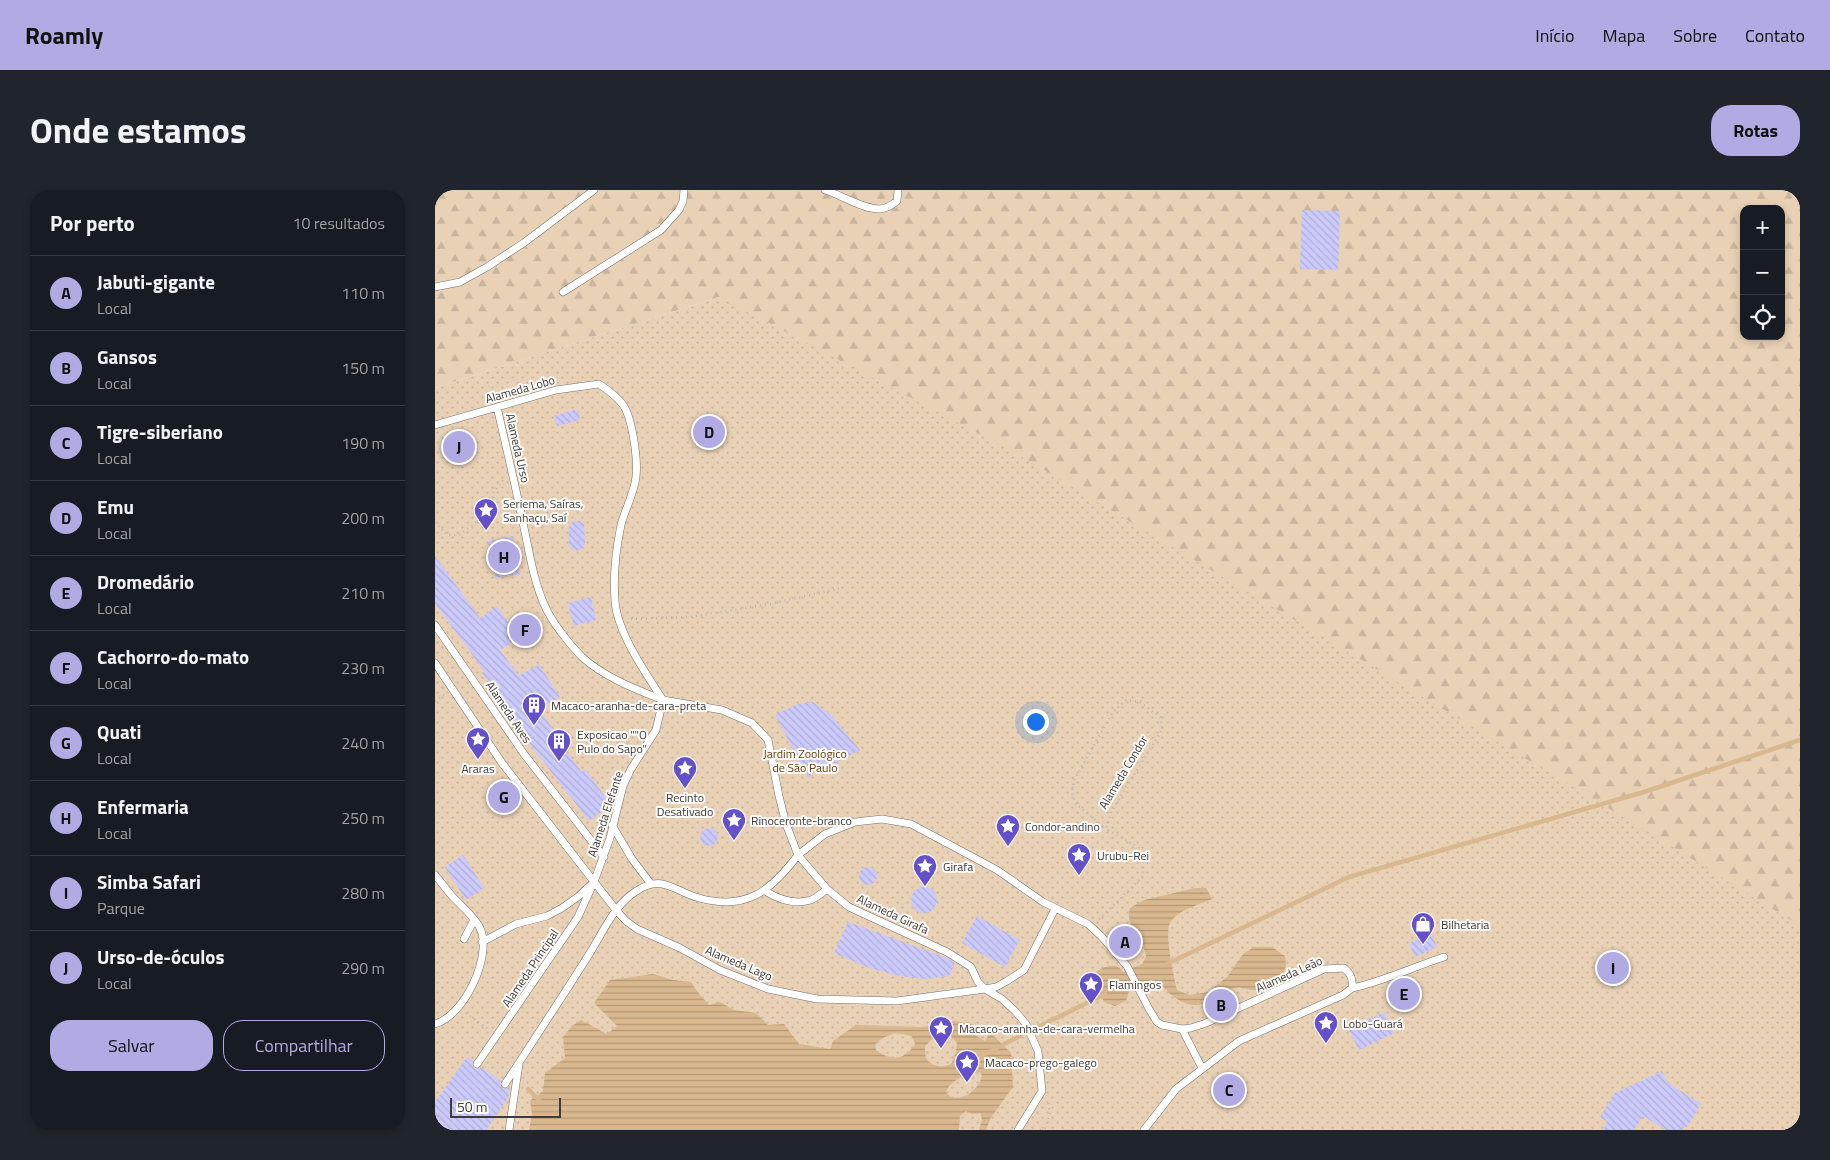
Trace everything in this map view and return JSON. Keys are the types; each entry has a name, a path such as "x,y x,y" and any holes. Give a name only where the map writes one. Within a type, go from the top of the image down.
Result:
{"lane":[{"path":"435,287 460,282 487,268 594,190"},
{"path":"563,292 661,230 679,210 683,201 684,190"},
{"path":"825,190 871,208 880,209 889,207 897,201 898,190"},
{"name":"Alameda Lobo","path":"435,425 556,390 599,384 610,390 625,409 634,439 636,477 621,524 616,556 615,603 619,620 632,649 663,700"},
{"name":"Alameda Urso","path":"497,408 512,469 534,576 544,606 564,636 583,657 607,674 635,689 663,700"},
{"name":"Alameda Aves","path":"435,625 524,754 604,857"},
{"path":"435,663 502,763 594,882"},
{"path":"663,700 721,710 752,723 768,740 786,824 799,855"},
{"name":"Alameda Elefante","path":"482,942 516,924 547,916 579,896 594,882 604,857 623,786 631,769 656,730 663,700"},
{"path":"505,1084 616,910 633,894 651,884 663,884 675,887 698,898 734,903 765,891 785,873 799,855 825,834 855,822 882,819 911,824 997,870 1055,909 1088,924"},
{"path":"612,825 632,859 651,884"},
{"name":"Alameda Girafa","path":"799,855 827,889 849,907 947,952 971,967 978,982 985,989"},
{"path":"435,875 480,928 482,942 481,962 459,1008 442,1022 435,1024"},
{"name":"Alameda Lago","path":"594,882 626,921 637,929 679,948 720,970 768,989 817,999 897,1001 996,986 1024,970 1055,909"},
{"name":"Alameda Principal","path":"477,1064 578,917 594,882"},
{"path":"765,891 776,898 801,902 812,900 827,889"},
{"path":"464,939 474,920"},
{"name":"Alameda Leão","path":"1088,924 1127,966 1137,988 1157,1022 1169,1028 1191,1028 1206,1023 1325,969 1344,968 1350,973 1352,988"},
{"path":"1144,1130 1176,1089 1239,1040 1343,995 1352,988 1395,976 1414,967 1444,957"},
{"path":"985,989 1002,999 1015,1011 1026,1024 1038,1051 1042,1091 1018,1130"},
{"path":"1182,1029 1202,1068"},
{"path":"509,1130 520,1062"}],"path":[{"path":"435,522 447,535 459,535 495,508 493,493 512,469"},
{"path":"619,620 690,617 770,604 841,588"},
{"name":"Alameda Condor","path":"1088,924 1103,916 1143,876 1143,860 1138,847 1106,829 1076,804 1072,792 1074,780 1113,712 1126,700 1140,702 1161,718 1162,730 1111,812 1106,829"},
{"path":"459,1008 498,1036"},
{"path":"1041,1130 1045,1128 1050,1113 1049,1101 1042,1091"}],"green space":[{"path":"435,190 1800,190 1800,1130 719,297 435,388"},
{"name":"Jardim Zoológico de São Paulo","path":"719,297 1014,452 1660,839 1800,926 1800,1130 435,1130 435,388"}],"shaded area":[{"path":"1195,888 1206,888 1212,899 1180,913 1171,921 1169,926 1170,954 1177,990 1189,995 1208,992 1227,977 1243,954 1254,947 1272,947 1285,956 1286,965 1282,978 1257,990 1240,987 1232,989 1203,1004 1196,1005 1182,1002 1159,982 1151,980 1130,988 1126,1001 1115,1006 1104,1002 1095,979 1097,971 1108,966 1115,966 1123,972 1142,964 1146,957 1142,943 1131,926 1129,918 1130,908 1144,900"},
{"path":"653,974 673,980 691,982 709,1005 720,1002 734,1010 756,1013 768,1025 784,1024 799,1044 830,1049 833,1041 856,1025 923,1027 954,1021 972,1024 970,1032 985,1041 990,1032 1011,1053 1013,1087 990,1119 986,1130 979,1130 982,1120 981,1114 972,1114 966,1111 960,1116 959,1130 529,1130 532,1114 530,1101 543,1091 545,1073 565,1058 563,1037 572,1026 581,1020 607,1034 617,1026 594,1003 610,980","holes":["897,1033 912,1036 915,1044 907,1054 892,1057 881,1054 876,1050 875,1045 879,1041","950,1034 957,1043 952,1063 949,1065 934,1065 926,1058 925,1046 934,1037","979,1072 982,1075 973,1091 963,1097 951,1097 946,1093 955,1081 964,1076"]}],"building":[{"path":"1302,210 1340,211 1338,270 1300,269"},
{"path":"577,409 580,420 557,426 554,416"},
{"path":"574,521 580,521 584,524 585,544 583,549 575,551 569,544 569,528 570,524"},
{"path":"513,536 520,574 495,578 488,541"},
{"path":"435,556 480,618 497,606 519,638 500,650 519,676 539,664 560,697 539,710 558,735 555,737 582,772 585,769 611,805 589,821 509,717 513,714 482,673 484,671 435,603"},
{"path":"591,597 596,620 574,626 568,603"},
{"path":"813,702 830,714 860,750 826,768 820,761 809,779 775,715 798,704"},
{"path":"705,828 713,828 718,833 716,844 705,846 700,841 700,833"},
{"path":"463,855 484,888 466,900 445,867"},
{"path":"868,867 874,870 877,876 874,882 868,885 862,882 859,876 862,870"},
{"path":"924,887 933,891 937,900 933,909 924,913 915,909 911,900 915,891"},
{"path":"977,916 1020,940 1005,967 962,943"},
{"path":"848,922 947,958 955,963 949,976 925,979 899,976 869,968 834,953"},
{"name":"Bilhetaria","path":"1431,933 1437,947 1415,957 1409,943"},
{"path":"1384,1012 1394,1033 1359,1050 1348,1029"},
{"path":"467,1057 473,1061 474,1068 481,1067 501,1081 502,1088 510,1087 508,1098 486,1130 435,1130 435,1102"},
{"path":"1662,1071 1667,1082 1701,1104 1687,1127 1682,1126 1682,1130 1666,1130 1643,1116 1634,1130 1602,1130 1608,1122 1600,1117 1615,1093"}],"waterway":[{"path":"1167,964 1349,877 1644,792 1800,740"},
{"path":"1038,1027 1105,994"},
{"path":"981,1056 1020,1036"},
{"path":"528,1089 539,1100"}],"place":[{"name":"Emu","path":"709,432"},
{"name":"Urso-de-óculos","path":"459,447"},
{"name":"Seriema, Saíras, Sanhaçu, Saí","path":"486,531"},
{"name":"Enfermaria","path":"504,557"},
{"name":"Cachorro-do-mato","path":"525,630"},
{"name":"Macaco-aranha-de-cara-preta","path":"534,726"},
{"name":"Araras","path":"478,760"},
{"name":"Exposicao \"\"O Pulo do Sapo\"","path":"559,762"},
{"name":"Recinto Desativado","path":"685,789"},
{"name":"Quati","path":"504,797"},
{"name":"Rinoceronte-branco","path":"734,841"},
{"name":"Condor-andino","path":"1008,847"},
{"name":"Urubu-Rei","path":"1079,876"},
{"name":"Girafa","path":"925,887"},
{"name":"Jabuti-gigante","path":"1125,942"},
{"name":"Bilhetaria","path":"1423,945"},
{"name":"Simba Safari","path":"1613,968"},
{"name":"Dromedário","path":"1404,994"},
{"name":"Flamingos","path":"1091,1005"},
{"name":"Gansos","path":"1221,1005"},
{"name":"Lobo-Guará","path":"1326,1044"},
{"name":"Macaco-aranha-de-cara-vermelha","path":"941,1049"},
{"name":"Macaco-prego-galego","path":"967,1083"},
{"name":"Tigre-siberiano","path":"1229,1090"}]}
